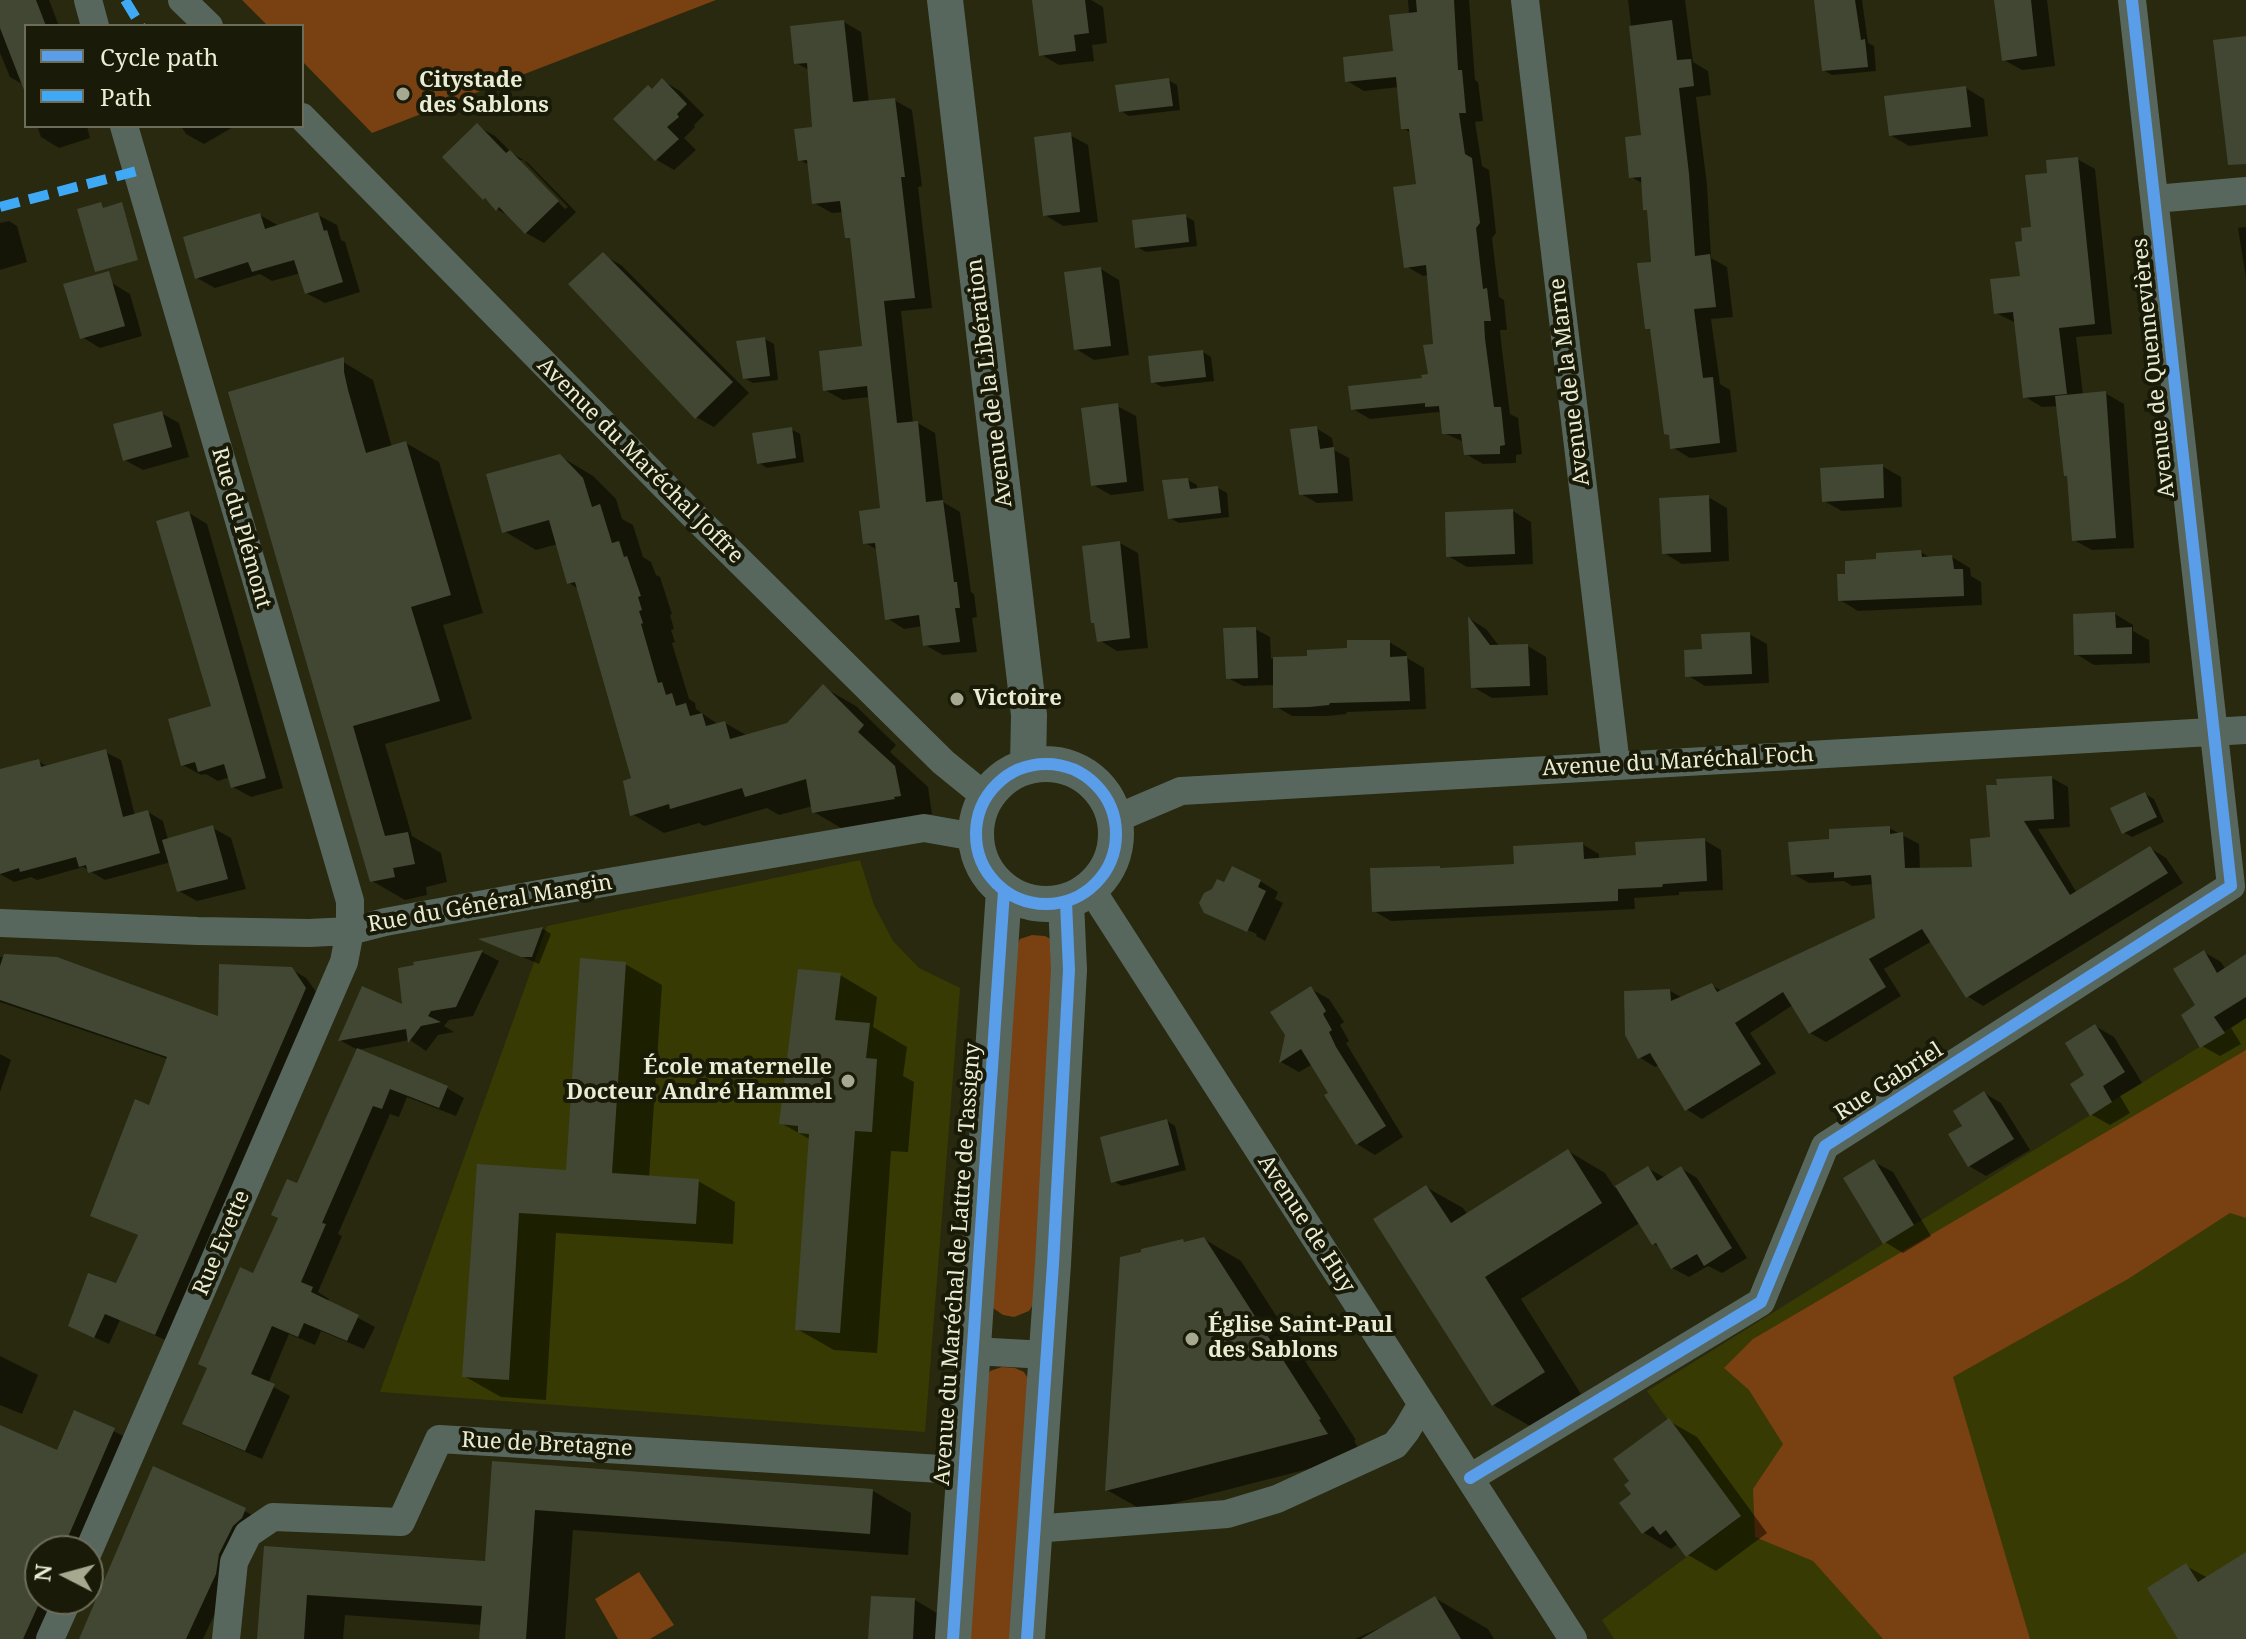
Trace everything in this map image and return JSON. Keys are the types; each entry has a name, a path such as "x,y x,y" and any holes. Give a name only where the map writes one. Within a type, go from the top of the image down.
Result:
{"street":[{"path":"88,0 94,24"},
{"path":"182,0 207,24"},
{"name":"Avenue de la Libération","path":"945,0 1029,715 1028,765"},
{"name":"Avenue de la Marne","path":"1525,0 1616,765"},
{"name":"Avenue de Quennevières","path":"2132,0 2214,731"},
{"name":"Avenue du Maréchal Joffre","path":"304,119 692,514 943,762 986,797"},
{"name":"Rue du Plémont","path":"125,128 350,901 350,931"},
{"path":"2155,199 2246,191"},
{"name":"Avenue du Maréchal Foch","path":"1115,819 1181,791 2246,730"},
{"name":"Rue Gabriel","path":"1470,1478 1761,1302 1825,1146 2231,886 2214,731"},
{"path":"1056,764 1083,774 1103,793 1115,819 1116,845 1107,869 1079,895 1034,904 1004,891 986,872 978,856 975,837 977,817 986,797 1003,777 1028,765 1056,764"},
{"name":"Rue du Général Mangin","path":"0,923 198,931 350,931 553,891 924,828 975,837"},
{"name":"Avenue du Maréchal de Lattre de Tassigny","path":"953,1639 1004,891"},
{"path":"1027,1639 1069,970 1079,895"},
{"name":"Avenue de Huy","path":"1079,895 1422,1404 1566,1636"},
{"name":"Rue Evette","path":"95,1535 344,962 350,931"},
{"path":"973,1351 1046,1355"},
{"path":"1034,1529 1227,1514 1277,1499 1395,1445 1422,1404"},
{"name":"Rue de Bretagne","path":"226,1639 234,1562 248,1534 273,1517 401,1522 439,1439 964,1469"},
{"path":"50,1639 61,1615"}],"shaded area":[{"name":"Citystade des Sablons","path":"242,0 716,0 372,133 304,63 304,24 266,24"},
{"path":"860,860 874,905 893,941 919,968 960,988 925,1432 380,1392 547,926"},
{"path":"1032,935 1045,936 1054,941 1037,1298 1029,1311 1014,1317 1003,1315 993,1308 1013,953 1020,939"},
{"path":"2246,1018 2246,1639 1614,1639 1602,1620 1739,1518 1647,1391"},
{"path":"2246,1050 2246,1218 2230,1213 2128,1279 1953,1377 2030,1639 1883,1639 1813,1561 1755,1537 1753,1489 1783,1444 1749,1390 1724,1368 1753,1339"},
{"path":"1002,1367 1024,1372 1030,1382 1014,1639 964,1639 980,1389 990,1371"},
{"path":"639,1572 674,1625 650,1639 618,1639 595,1599"}],"building":[{"path":"0,0 36,0 45,24 24,24 24,90 0,28"},
{"path":"1032,0 1085,0 1089,33 1074,35 1076,51 1039,56"},
{"path":"1416,0 1454,0 1458,70 1462,70 1466,113 1459,113 1465,154 1472,158 1480,223 1476,228 1483,289 1487,288 1491,321 1484,321 1485,339 1494,407 1501,407 1505,445 1500,446 1500,454 1464,455 1461,434 1442,434 1439,406 1425,407 1425,403 1351,410 1348,386 1422,378 1421,375 1428,374 1423,345 1433,344 1426,265 1404,268 1393,187 1416,184 1409,129 1401,129 1396,77 1345,82 1343,57 1393,51 1389,15 1417,12"},
{"path":"1814,0 1855,0 1868,67 1822,71"},
{"path":"1994,0 2031,0 2037,56 2002,61"},
{"path":"844,20 853,102 895,98 915,298 884,301 897,423 918,421 926,502 943,500 954,582 957,582 960,608 955,608 960,642 923,646 919,615 885,620 875,543 863,544 859,511 880,508 867,386 823,391 819,351 862,346 850,238 845,238 840,201 812,204 807,160 798,161 794,129 812,127 807,63 794,64 790,26"},
{"path":"1672,20 1677,60 1691,59 1694,86 1679,88 1695,256 1710,254 1716,307 1694,309 1703,378 1713,377 1720,443 1670,449 1669,435 1664,434 1650,329 1645,329 1637,263 1651,262 1647,210 1643,210 1641,177 1629,178 1625,137 1641,135 1629,26"},
{"path":"2246,36 2246,164 2228,165 2213,40"},
{"path":"662,78 687,104 677,114 679,117 667,127 679,139 655,161 613,119 648,85 652,89"},
{"path":"1169,78 1173,106 1119,112 1115,85"},
{"path":"1966,86 1971,127 1889,136 1884,96"},
{"path":"477,123 506,153 510,150 559,201 525,234 499,207 496,211 485,198 483,200 442,157"},
{"path":"1071,132 1080,212 1043,216 1034,137"},
{"path":"2078,157 2095,324 2059,328 2067,394 2023,398 2013,312 1994,314 1990,279 2020,276 2015,242 2022,241 2021,228 2031,227 2025,175 2047,173 2046,160"},
{"path":"101,202 103,208 122,202 138,260 95,272 77,209"},
{"path":"318,212 324,231 327,230 343,282 305,294 294,260 252,272 248,262 195,279 183,237 260,213 265,229"},
{"path":"1186,214 1189,242 1135,248 1132,220"},
{"path":"603,252 733,382 695,419 568,284"},
{"path":"1101,267 1111,346 1074,350 1064,272"},
{"path":"109,271 125,326 80,339 63,284"},
{"path":"765,337 770,376 743,379 736,341"},
{"path":"1203,350 1206,377 1151,383 1148,356"},
{"path":"344,357 348,390 366,453 406,441 451,595 411,607 440,701 353,726 385,836 408,832 415,864 393,868 395,877 370,882 228,392"},
{"path":"2106,391 2116,538 2072,541 2067,476 2064,476 2055,396"},
{"path":"1118,403 1127,482 1091,486 1081,408"},
{"path":"162,411 172,447 123,461 113,424"},
{"path":"1317,426 1320,449 1334,447 1338,493 1299,495 1290,429"},
{"path":"792,427 796,458 757,464 752,433"},
{"path":"560,454 583,478 592,507 600,504 612,543 619,541 624,557 627,556 641,596 638,597 642,610 639,611 641,624 658,683 662,682 666,695 672,693 676,706 686,703 690,716 702,713 706,726 725,721 730,739 787,723 823,684 864,725 858,732 895,766 901,796 812,813 806,779 745,797 742,788 670,809 669,804 630,816 623,781 631,778 575,582 567,584 549,520 502,533 486,474"},
{"path":"1883,464 1884,498 1822,502 1820,468"},
{"path":"1188,478 1190,489 1218,486 1221,513 1168,519 1162,480"},
{"path":"1709,495 1711,552 1662,554 1659,498"},
{"path":"1513,509 1515,554 1446,557 1445,512"},
{"path":"189,511 266,778 231,788 224,764 198,772 195,762 181,766 168,719 211,706 156,521"},
{"path":"1120,541 1130,638 1097,642 1094,623 1091,623 1082,546"},
{"path":"1921,550 1922,557 1952,555 1954,569 1963,569 1964,596 1838,601 1837,574 1845,574 1845,561 1876,559 1876,553"},
{"path":"2115,612 2116,628 2132,627 2132,654 2074,655 2073,614"},
{"path":"1468,616 1490,645 1528,644 1530,686 1471,688"},
{"path":"1256,627 1258,678 1226,679 1223,628"},
{"path":"1750,632 1752,674 1685,677 1684,650 1702,649 1701,634"},
{"path":"1347,640 1390,640 1390,657 1407,656 1410,701 1273,708 1273,657 1307,656 1307,650 1347,648"},
{"path":"106,749 123,817 148,810 160,853 88,873 86,865 79,867 76,857 20,872 19,868 0,874 0,769 39,759 41,767"},
{"path":"2052,776 2054,819 2024,821 2070,895 2150,846 2168,873 1966,998 1922,929 1869,959 1886,987 1809,1034 1783,992 1735,1023 1761,1064 1685,1111 1650,1053 1638,1059 1625,1035 1624,991 1670,989 1671,1001 1712,983 1717,992 1875,918 1871,875 1834,878 1834,872 1791,875 1788,842 1829,839 1829,829 1890,826 1890,834 1903,832 1905,868 1972,867 1970,839 1990,837 1986,785 1997,785 1996,779"},
{"path":"2145,792 2157,817 2122,834 2110,808"},
{"path":"213,825 228,879 177,892 162,840"},
{"path":"1705,838 1707,881 1618,889 1618,901 1372,912 1370,868 1514,864 1513,846 1583,842 1584,859 1636,855 1635,842"},
{"path":"1232,866 1261,880 1258,887 1266,891 1247,932 1204,913 1199,903 1217,879 1224,882"},
{"path":"543,927 532,957 521,957 478,939"},
{"path":"483,950 456,1007 431,1011 428,1016 441,1022 421,1026 408,1043 406,1029 338,1041 362,986 402,1004 398,968 414,965 413,962"},
{"path":"2204,950 2217,973 2246,954 2246,997 2214,1017 2225,1033 2200,1048 2181,1015 2195,1005 2173,969"},
{"path":"4,954 57,957 218,1016 219,964 292,967 306,988 155,1335 105,1314 94,1338 68,1326 88,1273 116,1283 138,1235 90,1216 135,1099 149,1105 167,1057 0,1000 0,966"},
{"path":"580,958 626,962 612,1173 699,1179 696,1224 519,1213 509,1380 462,1377 477,1164 566,1170"},
{"path":"798,969 841,973 835,1020 870,1023 866,1058 877,1059 872,1132 855,1131 840,1333 795,1330 809,1134 798,1133 798,1126 779,1124"},
{"path":"1311,986 1326,1011 1323,1014 1332,1030 1329,1032 1336,1047 1386,1126 1356,1145 1324,1095 1328,1093 1301,1049 1279,1063 1285,1035 1270,1012"},
{"path":"2095,1024 2125,1072 2103,1086 2112,1102 2090,1116 2070,1084 2084,1075 2065,1043"},
{"path":"357,1048 448,1086 439,1108 390,1089 382,1109 373,1106 322,1223 326,1224 301,1282 313,1287 311,1292 359,1315 347,1341 304,1323 298,1337 272,1326 251,1374 275,1384 245,1451 182,1424 207,1368 198,1364 240,1267 253,1273 278,1218 271,1215 287,1179 297,1183"},
{"path":"1984,1091 2014,1139 1968,1167 1948,1134 1962,1126 1953,1111"},
{"path":"1167,1119 1179,1165 1111,1183 1100,1137"},
{"path":"1568,1149 1602,1203 1485,1277 1545,1372 1492,1406 1373,1219 1426,1185 1451,1223"},
{"path":"1874,1159 1914,1225 1883,1244 1843,1178"},
{"path":"1648,1166 1657,1181 1681,1166 1732,1248 1704,1266 1697,1254 1671,1269 1615,1186"},
{"name":"Église Saint-Paul des Sablons","path":"1204,1237 1328,1434 1105,1491 1120,1257 1183,1239 1184,1242"},
{"path":"74,1410 115,1428 69,1535 24,1535 24,1615 34,1615 23,1639 0,1639 0,1425 57,1450"},
{"path":"1669,1418 1741,1516 1686,1557 1666,1530 1660,1535 1653,1526 1642,1534 1619,1503 1631,1494 1624,1485 1629,1481 1613,1459"},
{"path":"492,1461 873,1489 870,1534 535,1510 526,1639 479,1639 482,1606 307,1595 304,1639 257,1639 264,1546 485,1561"},
{"path":"153,1466 246,1508 219,1554 216,1574 186,1639 79,1639 89,1615 104,1615 104,1581"},
{"path":"2246,1552 2246,1639 2178,1639 2147,1588 2186,1563 2198,1582"},
{"path":"871,1596 915,1598 913,1639 868,1639"},
{"path":"1435,1596 1461,1639 1361,1639"}],"marked path":[{"path":"125,0 140,24"},
{"path":"0,207 137,171"}],"cycle path":[{"path":"1470,1478 1761,1302 1825,1146 2231,886 2132,0"},
{"path":"1046,764 1073,769 1095,785 1111,807 1116,834 1111,861 1095,883 1073,899 1046,904 1019,899 997,883 981,861 976,834 981,807 997,785 1019,769 1046,764"},
{"path":"953,1639 1004,891"},
{"path":"1027,1639 1053,1264 1069,970 1066,902"}],"place":[{"name":"Citystade des Sablons","path":"403,94"},
{"name":"Victoire","path":"957,699"},
{"name":"École maternelle Docteur André Hammel","path":"848,1081"},
{"name":"Église Saint-Paul des Sablons","path":"1192,1339"}]}
